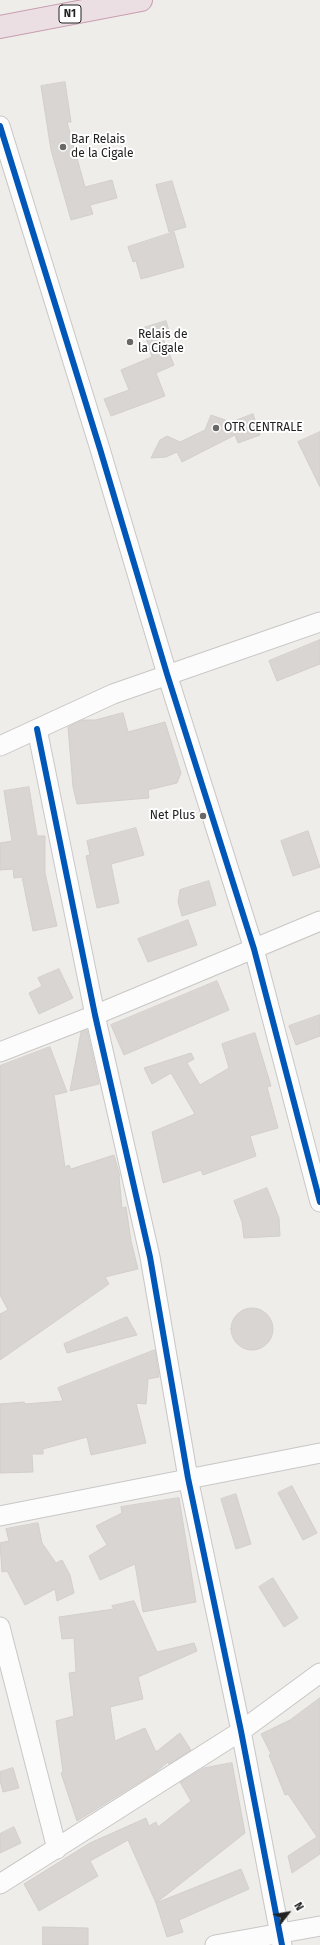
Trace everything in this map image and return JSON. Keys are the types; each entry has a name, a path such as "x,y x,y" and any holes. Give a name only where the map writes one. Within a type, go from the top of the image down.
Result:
{"highway":[{"name":"N1","path":"0,27 141,0"}],"street":[{"path":"0,126 100,449 167,674 254,949 320,1202"},
{"path":"0,746 113,694 320,622"},
{"path":"37,729 95,1015 150,1257 188,1478 241,1731 281,1939"},
{"path":"0,1052 95,1015 320,921"},
{"path":"0,1516 320,1453"},
{"path":"0,1627 57,1849"},
{"path":"0,1884 241,1731 320,1673"},
{"path":"215,1945 281,1939 320,1926"}],"building":[{"path":"65,82 71,122 67,122 85,187 112,180 117,198 90,205 93,214 71,220 51,150 41,86"},
{"path":"172,181 186,227 169,232 156,185"},
{"path":"174,232 184,267 141,279 136,261 133,262 128,247"},
{"path":"166,321 171,337 163,339 174,365 156,373 165,396 111,416 104,399 129,390 121,370 152,357 143,328"},
{"path":"253,414 260,435 238,443 235,435 182,462 177,452 166,457 151,458 160,440 167,436 180,442 205,430 211,415 231,422"},
{"path":"320,432 320,487 298,442"},
{"path":"320,640 320,664 277,681 269,661"},
{"path":"123,713 128,732 165,722 181,773 177,783 148,790 149,798 77,804 73,787 68,727 82,720 95,720"},
{"path":"29,787 37,836 45,836 45,873 57,926 33,931 22,877 14,878 13,869 0,870 0,843 12,841 4,791"},
{"path":"136,828 144,855 111,864 119,903 97,908 86,856 90,855 87,841"},
{"path":"308,831 320,867 293,876 281,841"},
{"path":"209,881 216,905 182,916 178,902 180,890"},
{"path":"188,920 197,945 148,962 138,939"},
{"path":"59,969 73,998 39,1014 29,993 42,986 38,978"},
{"path":"217,981 229,1010 124,1055 111,1025"},
{"path":"320,1015 320,1036 296,1045 289,1026"},
{"path":"87,1030 99,1084 70,1091 81,1032"},
{"path":"255,1033 271,1086 267,1087 278,1128 250,1136 256,1156 203,1175 201,1170 163,1183 152,1132 195,1114 171,1073 152,1084 144,1068 191,1053 194,1059 187,1063 200,1085 229,1068 222,1044"},
{"path":"50,1047 67,1092 54,1095 65,1167 69,1165 71,1169 114,1155 120,1176 122,1208 126,1207 131,1241 138,1269 105,1277 109,1284 0,1360 0,1314 8,1310 0,1295 0,1066"},
{"path":"267,1188 279,1218 280,1236 244,1238 242,1222 234,1201"},
{"path":"248,1308 256,1308 264,1311 270,1317 273,1329 270,1341 264,1347 256,1350 248,1350 240,1347 234,1341 231,1333 231,1325 234,1317 240,1311"},
{"path":"127,1317 137,1335 67,1353 64,1344"},
{"path":"155,1350 159,1377 148,1379 146,1404 136,1403 146,1443 91,1455 87,1437 43,1449 43,1454 32,1454 33,1472 0,1473 0,1404 63,1401 58,1388"},
{"path":"292,1486 317,1533 303,1540 278,1493"},
{"path":"236,1494 251,1544 236,1549 221,1499"},
{"path":"179,1498 196,1602 143,1612 135,1564 100,1580 89,1556 107,1545 96,1526 122,1513 121,1507"},
{"path":"38,1523 42,1543 56,1563 62,1560 70,1575 74,1593 57,1601 55,1589 25,1605 7,1571 2,1572 0,1543 9,1541 6,1529"},
{"path":"273,1578 298,1618 284,1627 259,1587"},
{"path":"134,1601 157,1652 194,1643 197,1651 138,1677 143,1699 110,1707 115,1741 145,1728 156,1752 180,1733 191,1750 169,1764 168,1762 156,1772 77,1821 61,1773 63,1772 56,1721 74,1716 69,1673 76,1672 74,1638 62,1639 59,1617 114,1609 112,1606"},
{"path":"320,1698 320,1854 292,1873 288,1856 317,1837 288,1794 285,1795 269,1755 271,1754 261,1734 290,1720"},
{"path":"232,1763 245,1833 156,1903 128,1840 90,1861 98,1876 39,1911 24,1884 90,1843 146,1818 149,1826 156,1822 158,1827 191,1801 180,1782 204,1768"},
{"path":"13,1768 19,1788 3,1792 0,1772"},
{"path":"14,1827 21,1843 0,1853 0,1834"},
{"path":"241,1869 249,1889 179,1920 183,1932 167,1937 156,1903"},
{"path":"43,1927 88,1928 88,1945 43,1945"}],"cycle path":[{"path":"0,126 100,449 167,674 254,949 320,1202"},
{"path":"37,729 95,1015 150,1257 188,1478 241,1731 282,1945"}],"place":[{"name":"Bar Relais de la Cigale","path":"63,147"},
{"name":"Relais de la Cigale","path":"130,342"},
{"name":"OTR CENTRALE","path":"216,428"},
{"name":"Net Plus","path":"203,816"}]}
